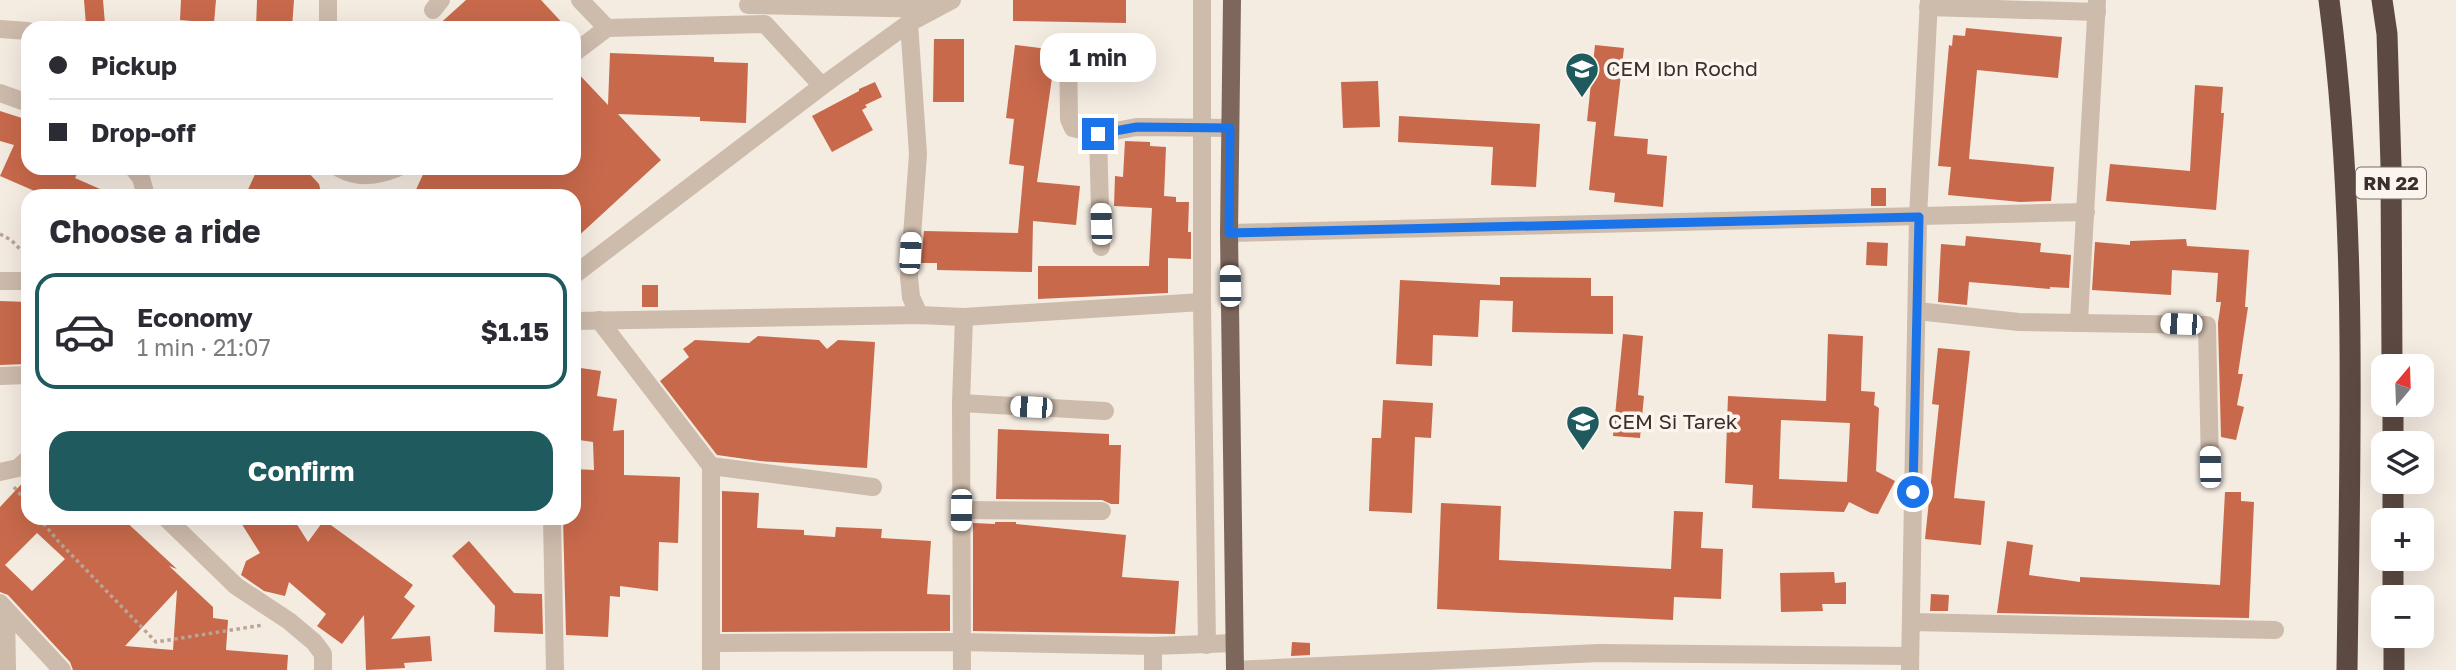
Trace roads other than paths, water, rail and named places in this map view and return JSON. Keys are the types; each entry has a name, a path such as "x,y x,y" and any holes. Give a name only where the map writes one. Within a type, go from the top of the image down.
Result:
{"highway":[{"name":"RN 22","path":"2329,0 2348,209 2351,351 2347,670"},
{"name":"RN 22","path":"2382,0 2387,34 2391,166 2392,354"},
{"path":"2393,648 2394,670"}],"main road":[{"path":"1232,0 1229,233 1235,670"}],"street":[{"path":"328,0 328,21"},
{"path":"580,0 607,28"},
{"path":"581,270 822,86 909,23 952,0"},
{"path":"1202,0 1202,302 1207,645"},
{"path":"748,3 935,9"},
{"path":"748,3 822,86"},
{"path":"1235,670 1599,661 1910,663 1919,217 1929,4 2097,6 2079,321"},
{"path":"909,23 918,154 909,277 911,297 919,315"},
{"path":"581,48 607,28 765,24"},
{"path":"0,29 21,30"},
{"path":"1068,45 1069,119 1073,128 1098,134 1137,127 1230,128"},
{"path":"0,93 21,100"},
{"path":"1098,134 1101,247"},
{"path":"354,175 378,175"},
{"path":"1229,233 2086,212"},
{"path":"0,281 21,281"},
{"path":"581,321 919,315 964,317 1202,302"},
{"path":"1917,311 2019,322 2207,325 2210,467"},
{"path":"962,670 961,403 964,317"},
{"path":"599,320 711,466 711,670"},
{"path":"0,376 21,375"},
{"path":"961,403 1105,411"},
{"path":"0,472 21,465"},
{"path":"711,466 873,487"},
{"path":"961,510 1102,511"},
{"path":"173,525 236,586 289,621 314,642 323,654 323,670"},
{"path":"552,525 555,670"},
{"path":"3,607 7,670"},
{"path":"3,607 62,670"},
{"path":"1911,622 2275,630"},
{"path":"711,643 962,642 1153,646 1234,643"},
{"path":"1153,646 1153,670"},
{"path":"4,647 41,648"}],"place":[{"name":"CEM Ibn Rochd","path":"1582,99"},
{"name":"CEM Si Tarek","path":"1583,452"}]}
